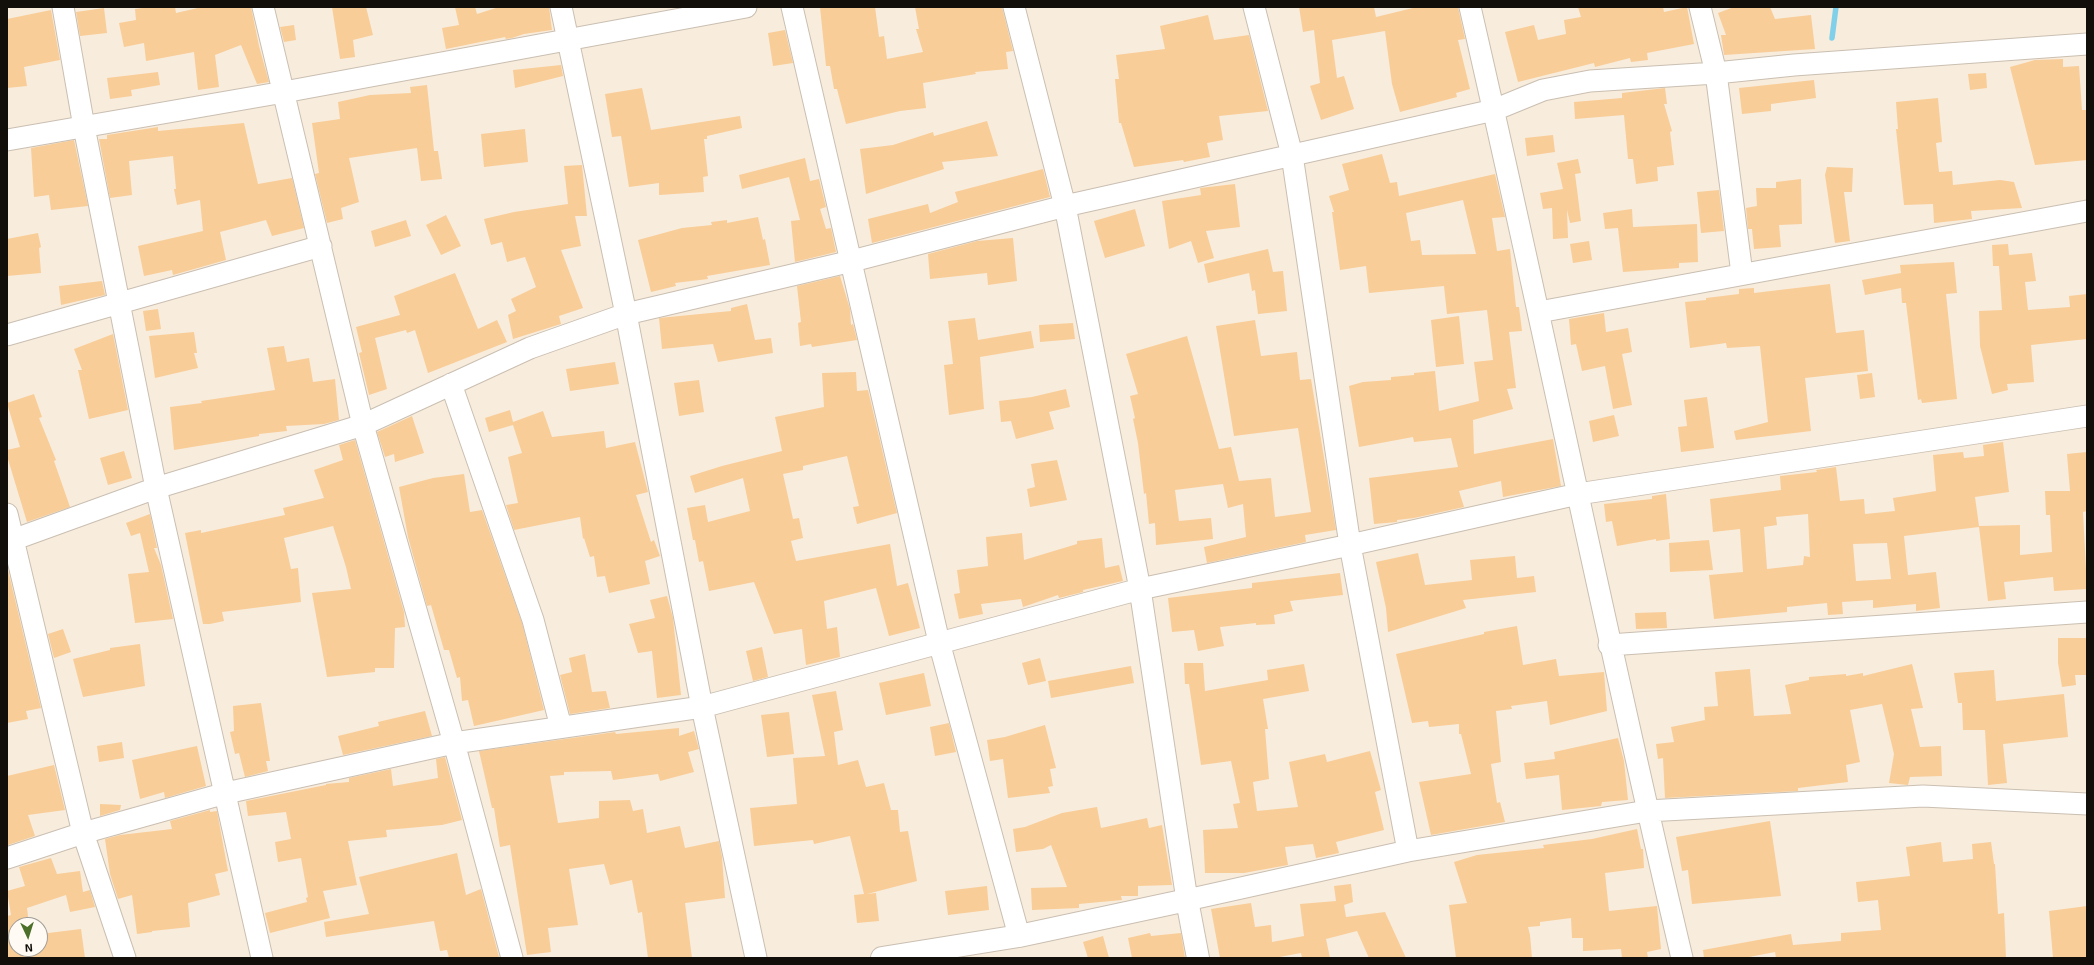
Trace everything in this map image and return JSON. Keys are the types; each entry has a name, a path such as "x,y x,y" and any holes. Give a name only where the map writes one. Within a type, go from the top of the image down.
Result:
{"street":[{"path":"63,7 84,127 156,488 262,958"},
{"path":"263,7 363,425 454,743 512,958"},
{"path":"561,7 626,314 702,707 756,958"},
{"path":"7,140 284,92 746,7"},
{"path":"792,7 939,642 1019,936"},
{"path":"1014,7 1065,206 1140,589 1187,900 1198,958"},
{"path":"1254,7 1292,155 1350,545 1408,851"},
{"path":"1470,7 1539,312 1609,645 1682,958"},
{"path":"1700,7 1716,73 1742,274"},
{"path":"10,541 156,488 363,425 530,348 626,314 852,261 1065,206 1494,110 1543,90 1590,80 1716,73 1794,65 2087,44"},
{"path":"1539,312 2087,211"},
{"path":"7,335 321,246"},
{"path":"452,384 533,620 561,727"},
{"path":"7,858 226,793 454,743 702,707 1140,589 1350,545 1578,494 2087,416"},
{"path":"7,514 10,541 84,834 125,958"},
{"path":"1609,645 2087,612"},
{"path":"882,958 966,951 1019,936 1408,851 1647,811 1923,796 2087,804"}],"building":[{"path":"150,7 175,7 176,13 202,7 251,7 259,46 269,82 257,84 241,45 215,55 219,87 198,90 194,52 146,61 144,43 124,47 119,23 136,20 135,9"},
{"path":"332,7 366,7 373,35 353,40 355,57 340,59"},
{"path":"455,7 475,7 477,14 499,7 549,7 552,30 524,34 506,39 505,37 446,49 442,28 459,25"},
{"path":"820,7 875,7 879,37 884,36 887,59 923,52 916,29 919,29 915,7 1002,7 1013,51 1006,52 1008,69 975,72 976,74 923,83 926,108 900,111 846,124 837,89 834,89 830,66 826,66"},
{"path":"1299,7 1374,7 1376,17 1417,7 1458,7 1465,39 1458,40 1470,89 1456,93 1457,97 1400,112 1392,84 1385,31 1332,40 1337,78 1344,76 1354,109 1321,120 1310,86 1320,83 1314,30 1303,32"},
{"path":"1578,7 1663,7 1664,12 1687,7 1694,44 1647,53 1648,60 1631,62 1630,58 1595,67 1594,63 1518,82 1505,32 1534,25 1538,40 1566,34 1564,20 1581,17"},
{"path":"1734,7 1770,7 1775,19 1811,15 1815,49 1724,55 1721,35 1726,35 1718,13"},
{"path":"104,8 107,33 80,36 76,12"},
{"path":"51,10 60,60 24,67 27,86 7,88 7,19"},
{"path":"1208,15 1214,40 1249,35 1268,111 1219,116 1223,140 1207,143 1210,157 1184,162 1183,160 1134,167 1121,123 1119,123 1115,79 1119,79 1116,55 1165,49 1160,26"},
{"path":"294,25 296,40 284,42 280,27"},
{"path":"785,30 793,63 773,66 768,33"},
{"path":"2063,59 2063,67 2079,66 2082,110 2087,110 2087,160 2035,165 2010,67 2035,60"},
{"path":"561,65 563,76 515,88 513,70"},
{"path":"158,72 160,85 131,90 132,96 110,99 107,78"},
{"path":"1986,73 1987,88 1970,90 1968,74"},
{"path":"1814,80 1816,98 1771,104 1771,111 1742,114 1739,88"},
{"path":"427,85 434,151 438,151 442,179 421,181 417,148 349,158 359,202 341,208 343,219 327,223 315,174 319,173 312,123 340,119 338,102 370,95 411,93 410,87"},
{"path":"642,88 651,130 740,116 742,128 707,136 707,139 704,139 708,176 703,177 704,192 659,195 659,183 629,187 621,136 612,137 605,94"},
{"path":"1665,88 1667,104 1664,104 1672,131 1670,132 1674,165 1657,167 1658,181 1636,184 1633,159 1628,159 1624,115 1575,119 1574,102 1622,98 1622,93"},
{"path":"1938,98 1942,142 1936,143 1939,172 1952,171 1953,185 2000,180 2014,182 2022,208 1971,211 1972,219 1934,223 1933,204 1904,205 1896,129 1898,129 1896,102"},
{"path":"987,121 998,156 942,162 944,169 866,194 860,149 893,145 933,132 934,136"},
{"path":"244,123 258,184 292,178 304,228 272,236 266,220 220,232 226,260 173,275 172,270 144,276 138,246 203,231 200,200 177,205 174,189 176,189 173,156 129,161 132,195 110,198 99,139 107,139 107,135 158,127 158,131"},
{"path":"525,129 528,162 484,167 481,134"},
{"path":"1553,135 1555,152 1527,156 1525,138"},
{"path":"74,140 88,206 51,210 49,195 34,197 31,148"},
{"path":"1382,154 1390,183 1397,182 1399,196 1495,174 1505,217 1492,218 1497,251 1510,249 1516,307 1519,307 1522,331 1509,332 1516,388 1507,389 1513,409 1473,420 1474,454 1553,439 1561,486 1503,497 1501,481 1459,491 1464,507 1414,518 1397,520 1397,522 1374,524 1369,478 1458,467 1451,438 1414,442 1413,437 1359,447 1349,386 1363,382 1391,380 1391,377 1435,371 1439,411 1479,401 1474,362 1493,360 1487,310 1447,314 1444,286 1369,293 1366,266 1340,270 1332,212 1334,212 1329,196 1349,190 1342,164","holes":["1463,200 1476,254 1422,255 1420,240 1411,241 1406,213"]},
{"path":"805,158 810,181 819,179 826,207 820,209 826,229 831,228 836,252 795,262 791,221 800,220 789,177 742,189 739,175"},
{"path":"1578,159 1581,173 1575,174 1581,221 1570,223 1567,210 1568,238 1553,239 1552,208 1543,209 1540,193 1563,189 1557,163"},
{"path":"582,165 587,216 575,216 581,246 561,250 583,308 559,316 561,324 513,339 508,315 516,311 511,299 536,287 525,257 507,262 502,242 491,245 484,219 514,212 568,204 564,166"},
{"path":"1827,167 1853,168 1852,192 1844,192 1850,241 1835,243 1825,175"},
{"path":"1043,169 1050,197 872,243 868,219 928,204 930,213 958,202 955,192"},
{"path":"1801,179 1802,224 1779,225 1781,247 1754,249 1752,229 1748,229 1746,208 1757,206 1756,188 1776,188 1776,182"},
{"path":"1235,184 1240,227 1206,231 1214,258 1198,263 1191,241 1169,249 1162,201 1201,195 1200,188"},
{"path":"1719,190 1724,231 1701,233 1697,192"},
{"path":"1135,209 1145,246 1105,258 1094,221"},
{"path":"1632,209 1633,227 1697,224 1698,262 1679,263 1679,268 1623,272 1618,228 1605,229 1603,213"},
{"path":"446,215 461,246 441,255 426,225"},
{"path":"758,217 763,240 765,239 770,265 707,276 708,279 675,283 676,286 651,292 638,240 682,228 712,225 711,222 727,220 727,223"},
{"path":"406,220 411,236 375,247 371,231"},
{"path":"38,233 41,247 39,248 41,273 7,276 7,239"},
{"path":"1013,238 1017,281 988,285 987,273 930,279 928,254 977,241"},
{"path":"1589,241 1592,260 1573,263 1570,244"},
{"path":"2008,244 2009,255 2032,253 2036,281 2025,282 2028,310 2070,307 2069,296 2087,294 2087,339 2031,345 2034,382 2007,384 2008,390 1992,394 1980,346 1979,311 2002,310 1999,266 1993,266 1992,245"},
{"path":"1268,249 1273,272 1283,271 1287,311 1258,314 1255,290 1252,291 1249,273 1208,283 1204,264"},
{"path":"1954,262 1957,293 1946,294 1957,399 1922,403 1921,399 1918,400 1906,303 1902,303 1901,288 1865,295 1862,280 1901,273 1900,265"},
{"path":"455,273 478,329 497,320 507,342 428,373 415,330 407,333 406,330 375,338 387,389 369,395 359,353 362,352 356,327 400,315 394,296"},
{"path":"840,276 850,309 851,325 853,324 857,340 812,347 811,344 800,346 798,323 801,322 797,286"},
{"path":"102,281 105,295 61,305 59,286"},
{"path":"1830,284 1836,333 1864,330 1868,371 1805,378 1811,431 1736,440 1734,431 1768,422 1760,346 1727,348 1726,343 1690,348 1685,302 1739,294 1739,289 1754,288 1754,293"},
{"path":"747,304 755,340 771,338 773,353 718,362 713,344 662,349 659,318 731,311 731,308"},
{"path":"158,309 161,329 146,331 143,311"},
{"path":"1604,313 1606,332 1628,328 1632,352 1622,354 1632,405 1613,409 1605,366 1582,371 1576,344 1571,345 1569,319"},
{"path":"1459,316 1464,364 1436,367 1431,320"},
{"path":"975,318 978,340 1031,331 1034,348 980,357 984,409 949,415 944,365 953,364 948,321"},
{"path":"1255,320 1261,356 1297,352 1300,380 1311,379 1336,530 1305,535 1306,542 1207,563 1204,547 1246,537 1243,504 1228,508 1223,484 1175,490 1179,521 1211,518 1213,539 1156,545 1155,523 1149,524 1146,493 1144,494 1138,443 1133,419 1135,418 1130,396 1138,394 1126,354 1187,336 1219,449 1231,447 1239,481 1271,478 1275,517 1311,512 1298,428 1234,436 1216,326"},
{"path":"1073,323 1075,339 1040,342 1039,325"},
{"path":"194,332 197,353 194,353 198,368 155,378 149,336"},
{"path":"113,334 128,410 89,419 78,370 82,370 74,349"},
{"path":"284,346 287,362 309,358 313,382 335,379 339,420 324,424 286,426 287,431 259,434 259,436 174,450 170,407 275,390 267,348"},
{"path":"615,362 619,384 570,391 566,369"},
{"path":"856,372 857,391 868,390 897,513 857,524 853,507 859,506 847,456 803,466 803,470 783,474 793,519 799,518 803,538 791,541 796,561 890,544 897,586 908,583 920,628 889,636 876,588 824,601 827,629 837,627 840,657 806,665 802,629 774,634 754,582 709,591 703,561 699,562 687,508 705,505 708,522 750,511 743,478 695,493 690,476 722,466 782,451 775,417 824,407 822,373"},
{"path":"1872,373 1875,397 1860,399 1857,375"},
{"path":"699,380 704,412 679,416 674,383"},
{"path":"1066,389 1070,407 1049,412 1054,429 1016,439 1011,421 1001,422 999,401 1032,397"},
{"path":"34,394 42,417 39,418 56,460 54,461 70,507 27,522 7,456 7,450 20,447 7,403"},
{"path":"1707,397 1714,448 1681,452 1678,427 1687,426 1684,400"},
{"path":"510,410 513,422 543,411 552,437 604,431 606,448 635,442 648,492 636,495 651,542 654,540 660,556 645,561 650,584 609,593 605,576 597,577 594,556 590,557 584,538 583,539 580,517 514,530 506,505 518,503 508,457 522,453 513,425 489,432 485,418"},
{"path":"1614,415 1619,436 1593,442 1589,421"},
{"path":"412,416 424,453 395,462 394,454 385,457 377,432"},
{"path":"355,440 404,612 405,627 395,628 394,668 375,668 375,672 327,677 312,593 351,589 346,567 333,526 284,538 291,569 298,568 301,602 222,612 224,621 203,624 185,533 201,530 201,533 285,515 283,508 324,498 314,470 343,460 339,445"},
{"path":"2003,442 2009,492 1975,497 1979,526 2020,525 2020,555 2052,552 2050,515 2046,515 2045,491 2070,491 2067,454 2087,452 2087,511 2083,512 2087,589 2054,591 2053,577 2004,582 2006,599 1988,601 1979,527 1904,536 1908,575 1936,572 1940,608 1916,611 1916,604 1873,608 1873,600 1842,602 1843,614 1828,615 1827,603 1787,607 1787,612 1714,619 1709,575 1743,572 1740,529 1713,532 1710,499 1781,490 1780,476 1817,472 1816,470 1836,467 1840,501 1864,499 1865,514 1895,511 1893,498 1936,491 1933,455 1963,452 1964,458 1984,456 1983,445","holes":["1808,514 1810,557 1804,556 1803,565 1767,569 1764,527 1777,525 1776,517","1887,543 1891,579 1856,581 1853,544"]},
{"path":"124,451 132,478 108,485 100,458"},
{"path":"1057,460 1067,500 1030,507 1027,489 1035,487 1031,464"},
{"path":"464,474 470,512 482,510 522,623 544,710 474,726 468,700 462,701 460,677 457,678 449,650 444,650 431,605 427,606 408,537 399,487 433,478"},
{"path":"1666,494 1670,539 1656,541 1656,539 1617,546 1612,521 1606,522 1604,504 1652,499 1652,496"},
{"path":"150,514 157,548 154,548 161,565 173,619 135,623 128,574 149,572 140,533 131,536 126,523"},
{"path":"1022,533 1024,560 1077,544 1077,541 1102,538 1105,568 1119,565 1123,581 1083,590 1083,592 1059,598 1058,595 1023,607 1021,599 981,604 983,614 959,619 954,594 960,593 957,570 988,566 986,537"},
{"path":"1709,540 1713,570 1670,572 1669,543"},
{"path":"1418,553 1425,585 1472,580 1470,560 1515,556 1517,578 1534,576 1536,592 1463,600 1466,608 1388,632 1386,608 1376,562"},
{"path":"7,566 41,708 26,711 28,719 7,723"},
{"path":"1340,573 1343,595 1290,601 1293,611 1274,615 1275,624 1256,625 1256,623 1220,627 1224,646 1198,651 1194,630 1172,632 1168,598 1252,588 1252,583"},
{"path":"667,596 673,618 681,695 657,698 652,651 638,653 629,624 655,618 650,600"},
{"path":"1666,612 1667,628 1636,629 1635,613"},
{"path":"1517,626 1523,665 1556,659 1559,676 1604,672 1607,711 1550,725 1547,701 1511,706 1512,709 1496,711 1501,762 1491,764 1497,803 1500,802 1505,822 1431,835 1419,782 1471,774 1461,734 1459,734 1459,724 1429,727 1428,721 1412,723 1396,654 1484,634 1484,632"},
{"path":"63,629 71,652 54,658 48,634"},
{"path":"2058,638 2087,638 2087,675 2075,675 2076,685 2062,687 2058,663"},
{"path":"140,644 145,686 83,697 73,659 110,650 110,648"},
{"path":"762,647 768,677 753,681 746,651"},
{"path":"585,654 592,692 606,691 610,708 570,714 560,675 572,672 569,658"},
{"path":"1040,658 1046,681 1028,685 1022,663"},
{"path":"1184,663 1203,663 1205,691 1268,680 1267,670 1304,664 1309,691 1263,699 1268,729 1265,729 1269,779 1253,782 1257,811 1298,807 1289,762 1325,754 1327,762 1370,751 1381,790 1375,792 1384,830 1336,842 1339,853 1316,858 1313,844 1285,847 1288,865 1244,873 1205,873 1203,830 1238,828 1233,804 1240,803 1231,761 1201,765 1189,684 1185,684"},
{"path":"1912,664 1923,708 1911,709 1920,747 1941,746 1942,776 1910,777 1908,785 1889,783 1894,754 1882,704 1850,710 1860,762 1846,765 1848,782 1798,788 1798,791 1665,798 1663,758 1658,759 1656,744 1674,742 1671,727 1705,720 1704,707 1718,706 1715,672 1750,669 1754,716 1791,714 1785,685 1809,680 1809,677 1846,674 1846,676 1863,673 1863,676"},
{"path":"1131,666 1134,683 1051,698 1048,681"},
{"path":"1994,670 1996,701 2064,694 2068,737 2003,744 2007,783 1988,785 1985,730 1963,730 1962,703 1958,703 1954,673"},
{"path":"924,673 931,706 886,715 879,683"},
{"path":"836,691 843,730 834,732 838,765 858,760 866,787 884,783 891,810 898,810 900,832 908,831 917,881 867,894 876,893 879,921 857,923 854,895 864,894 850,836 814,844 813,840 754,846 750,808 797,804 793,758 825,756 812,695"},
{"path":"261,703 270,761 266,761 268,771 245,777 239,753 235,754 230,732 234,731 233,706"},
{"path":"425,711 432,736 343,755 338,736 379,726 378,722"},
{"path":"789,712 794,754 767,757 761,715"},
{"path":"949,723 956,752 935,756 930,727"},
{"path":"1045,725 1056,768 1050,769 1053,786 1048,787 1050,793 1008,798 1003,759 990,761 987,740 1005,737"},
{"path":"679,728 679,736 694,731 699,749 688,752 694,772 660,781 658,774 613,780 611,771 564,772 564,775 550,776 558,823 599,818 599,801 630,800 633,811 643,809 647,833 680,826 685,848 719,841 722,857 725,898 685,903 692,958 648,958 642,912 638,913 632,880 610,885 604,864 569,869 578,925 548,928 551,952 527,955 510,845 500,847 494,808 492,808 479,751 615,732 616,734"},
{"path":"1618,738 1624,761 1628,800 1602,802 1601,806 1562,810 1559,775 1526,779 1524,763 1555,759 1554,752"},
{"path":"122,742 124,758 99,762 97,746"},
{"path":"197,746 206,786 165,798 164,792 140,799 132,760"},
{"path":"445,757 462,820 442,825 386,830 387,837 348,841 357,885 323,891 330,918 270,933 265,913 307,902 306,898 308,897 301,858 278,862 275,842 291,839 286,812 248,816 246,801 326,784 349,782 349,778 391,769 393,786 438,778 436,759"},
{"path":"54,765 65,810 28,815 35,836 8,845 7,776"},
{"path":"100,804 121,805 120,810 100,816"},
{"path":"1097,807 1101,828 1147,818 1149,828 1162,825 1172,885 1138,886 1138,896 1121,896 1122,900 1079,904 1079,908 1032,910 1031,888 1067,887 1051,845 1043,849 1016,852 1013,829 1025,827 1062,813"},
{"path":"210,810 210,812 217,811 228,871 215,874 220,895 188,903 190,927 137,934 132,895 118,899 110,874 105,839 120,835 172,829 170,821"},
{"path":"1770,821 1781,896 1692,904 1688,870 1682,871 1676,837"},
{"path":"1637,829 1641,849 1643,849 1644,868 1605,873 1609,911 1657,906 1661,949 1647,952 1648,958 1622,958 1621,949 1583,951 1583,938 1572,938 1571,918 1540,922 1540,926 1528,927 1532,958 1456,958 1449,905 1467,903 1454,862 1477,855 1544,848 1543,845 1592,839"},
{"path":"1941,842 1943,862 1973,859 1972,844 1991,842 1995,864 1998,914 2004,913 2006,958 1776,958 1775,952 1744,958 1704,958 1703,950 1791,934 1793,945 1841,941 1841,933 1881,930 1878,900 1858,902 1856,882 1910,876 1906,847"},
{"path":"457,853 466,895 481,889 499,957 449,958 447,950 440,951 434,921 326,937 324,922 369,914 359,877"},
{"path":"51,858 57,874 80,871 83,892 90,890 95,907 70,912 66,895 27,908 28,917 8,917 8,957 48,957 48,933 81,929 85,958 7,958 7,916 11,915 7,891 25,886 19,867"},
{"path":"1351,884 1353,902 1344,905 1346,917 1385,912 1406,958 1369,958 1357,931 1326,939 1330,958 1302,958 1301,953 1274,958 1220,958 1211,909 1251,903 1255,927 1271,925 1272,942 1304,936 1300,904 1336,901 1334,886"},
{"path":"987,886 989,910 948,915 945,891"},
{"path":"2087,906 2087,958 2053,958 2049,911"},
{"path":"1150,933 1151,936 1181,933 1185,958 1132,958 1128,938"},
{"path":"1103,936 1109,958 1088,958 1083,942"}],"waterway":[{"path":"1832,38 1836,7"}]}
